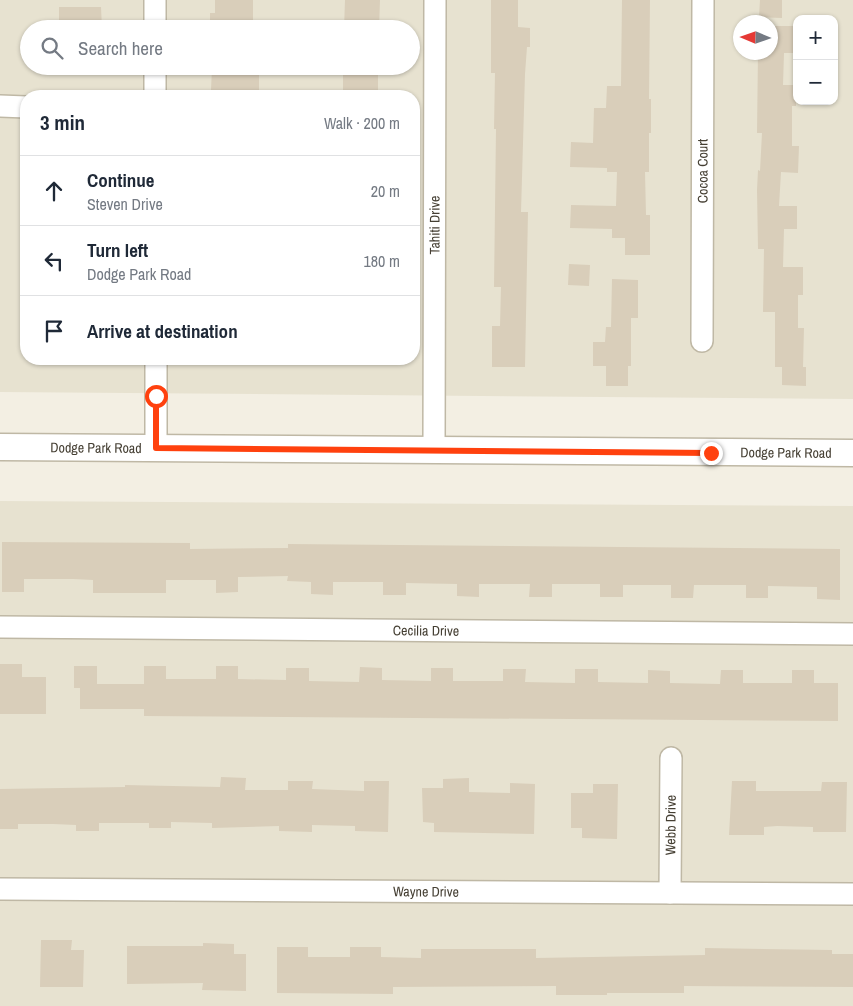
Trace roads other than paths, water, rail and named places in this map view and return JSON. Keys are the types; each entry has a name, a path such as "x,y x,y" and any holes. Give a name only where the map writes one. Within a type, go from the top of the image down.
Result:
{"street":[{"path":"155,0 155,20"},
{"name":"Tahiti Drive","path":"434,450 436,0"},
{"name":"Cocoa Court","path":"702,341 704,0"},
{"path":"155,75 155,90"},
{"path":"0,106 20,107"},
{"path":"156,365 156,448"},
{"name":"Dodge Park Road","path":"0,447 853,453"},
{"name":"Cecilia Drive","path":"0,627 853,634"},
{"name":"Webb Drive","path":"670,893 671,758"},
{"name":"Wayne Drive","path":"0,889 853,894"}]}
